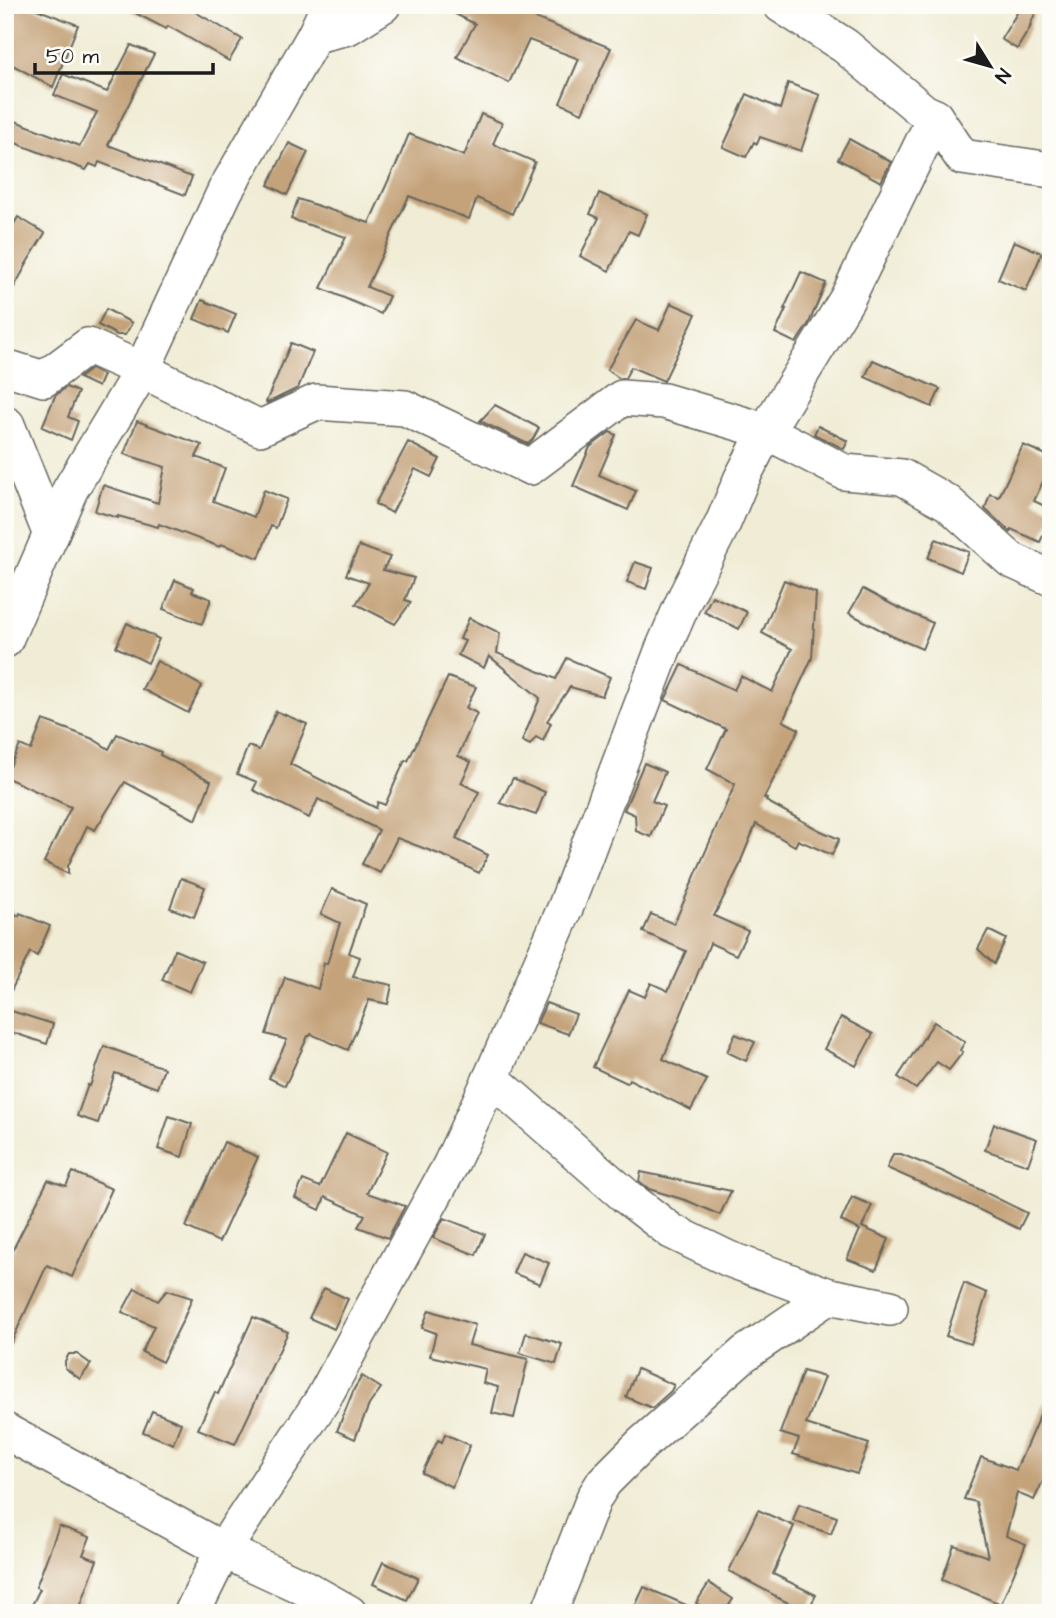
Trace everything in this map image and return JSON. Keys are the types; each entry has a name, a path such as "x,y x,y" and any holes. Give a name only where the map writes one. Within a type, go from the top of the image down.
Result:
{"street":[{"path":"5,640 70,490 142,370 225,191 322,20 348,27 383,5"},
{"path":"781,5 845,46 924,113 935,117 962,157 1051,170"},
{"path":"192,1613 223,1550 323,1399 451,1164 566,906 663,649 680,611 766,431 847,299 935,117"},
{"path":"5,367 44,379 88,346 260,428 316,401 405,408 530,467 622,398 664,401 766,431 844,472 902,477 948,503 1011,560 1051,578"},
{"path":"5,424 51,535"},
{"path":"491,1078 626,1197 671,1231 729,1259 828,1296 890,1308"},
{"path":"549,1613 588,1511 604,1482 642,1444 744,1354 828,1296"},
{"path":"10,1444 301,1586 349,1613"}],"building":[{"path":"5,5 26,5 78,25 53,87 5,61"},
{"path":"120,5 183,5 242,39 229,61 168,26 166,29"},
{"path":"438,5 502,5 611,48 582,113 560,103 579,59 529,40 509,83 457,57 475,24"},
{"path":"1022,5 1039,5 1031,26 1017,49 1001,39"},
{"path":"131,45 154,54 108,145 192,177 185,195 99,162 97,167 90,164 86,170 5,139 5,117 80,146 97,112 54,95 63,74 107,92"},
{"path":"788,83 820,95 801,151 760,137 746,157 723,147 747,94 780,109"},
{"path":"481,114 502,123 493,144 535,162 512,214 477,198 469,219 409,196 367,287 389,296 381,314 321,288 346,237 291,219 298,199 369,223 409,134 464,156"},
{"path":"849,139 891,162 881,182 838,159"},
{"path":"289,143 308,152 287,195 268,185"},
{"path":"599,193 647,214 638,235 629,231 609,271 580,256 599,218 590,214"},
{"path":"18,217 45,233 5,303 5,240"},
{"path":"1014,241 1042,253 1026,291 998,279"},
{"path":"801,272 826,283 809,323 796,343 775,333"},
{"path":"202,300 236,314 228,333 194,319"},
{"path":"671,303 696,314 664,381 631,367 625,378 621,379 607,370 636,320 659,330"},
{"path":"106,309 132,323 125,335 117,335 98,325"},
{"path":"291,343 313,352 298,388 267,403 266,402"},
{"path":"873,360 940,389 932,407 865,377"},
{"path":"91,369 103,375 98,387 79,378"},
{"path":"66,387 78,392 68,417 78,421 71,440 42,427 55,396"},
{"path":"495,405 539,428 528,444 480,421"},
{"path":"137,421 202,445 196,457 225,468 213,501 254,517 264,490 287,499 276,528 271,526 259,558 221,544 220,547 159,524 158,527 95,511 103,485 158,503 165,467 124,454"},
{"path":"818,426 848,441 844,449 814,434"},
{"path":"610,432 616,435 599,475 636,491 628,510 573,486 590,447"},
{"path":"408,442 440,459 431,477 415,469 392,513 375,504"},
{"path":"1023,445 1051,457 1051,464 1034,501 1051,509 1051,519 1040,542 1011,529 1010,532 985,509 990,494 999,497"},
{"path":"936,539 969,552 961,572 928,558"},
{"path":"359,546 390,557 383,570 414,578 405,600 411,602 395,624 356,604 369,583 346,575"},
{"path":"635,562 653,568 646,589 627,582"},
{"path":"175,580 194,588 192,592 211,599 202,624 163,609"},
{"path":"784,580 816,593 812,658 783,721 799,729 764,798 839,839 832,855 798,840 795,846 756,824 741,863 714,916 748,931 736,955 710,943 663,1059 707,1080 691,1110 629,1079 627,1083 593,1067 629,990 645,997 651,983 668,991 686,951 643,932 651,914 674,924 735,784 707,769 726,729 665,700 682,665 734,690 741,676 772,692 792,649 762,633"},
{"path":"863,589 933,623 922,649 849,613"},
{"path":"712,596 747,612 739,629 704,612"},
{"path":"469,618 500,633 497,653 556,679 567,658 610,677 602,696 570,687 547,721 551,723 543,741 536,737 530,745 522,741 540,698 489,656 484,668 458,655 465,641 460,639"},
{"path":"127,623 159,639 148,663 116,647"},
{"path":"157,661 202,686 188,713 142,689"},
{"path":"448,677 476,687 466,708 477,713 458,756 471,762 461,783 479,792 456,839 488,855 479,873 397,838 380,873 362,864 379,830 318,799 309,818 253,790 257,782 237,774 248,746 259,750 276,711 307,724 290,764 376,808 378,802 385,805"},
{"path":"43,720 93,739 109,749 117,734 161,752 160,755 211,781 196,820 125,782 95,830 87,826 68,866 68,874 44,862 71,807 5,777 20,745 31,750"},
{"path":"644,763 665,772 652,801 664,806 651,837 636,831 635,815 624,810"},
{"path":"513,778 545,792 536,815 500,803"},
{"path":"181,878 205,887 194,917 170,908"},
{"path":"332,889 366,904 349,953 360,957 353,977 392,985 388,1004 369,1000 348,1050 311,1034 308,1036 285,1086 269,1078 287,1040 266,1034 285,977 318,989 324,963 327,964 340,923 321,914"},
{"path":"5,908 19,916 20,913 50,926 37,956 30,952 5,1003"},
{"path":"988,930 1006,939 994,964 978,949"},
{"path":"175,950 203,962 190,992 162,980"},
{"path":"546,1003 576,1014 568,1034 537,1023"},
{"path":"5,1009 53,1024 47,1044 5,1030"},
{"path":"841,1017 873,1034 856,1066 824,1049"},
{"path":"934,1022 965,1042 960,1050 963,1052 949,1070 937,1062 916,1089 898,1077"},
{"path":"735,1034 755,1042 746,1061 727,1052"},
{"path":"104,1046 164,1068 157,1088 115,1073 98,1123 77,1116"},
{"path":"169,1116 192,1124 182,1157 158,1149"},
{"path":"994,1124 1037,1139 1028,1165 985,1150"},
{"path":"346,1133 387,1152 367,1193 405,1206 388,1238 358,1227 365,1215 325,1197 320,1210 295,1198 303,1180 320,1187"},
{"path":"224,1142 258,1157 219,1242 186,1227"},
{"path":"893,1154 901,1154 944,1172 1027,1213 1019,1229 887,1168"},
{"path":"73,1172 112,1189 72,1277 47,1265 5,1356 5,1265 48,1180 66,1186"},
{"path":"641,1172 731,1191 720,1215 688,1201 649,1189 639,1181"},
{"path":"852,1197 872,1205 862,1227 889,1239 876,1270 847,1259 860,1230 841,1221"},
{"path":"444,1218 485,1234 476,1255 433,1238"},
{"path":"522,1252 549,1263 540,1284 513,1273"},
{"path":"964,1283 987,1293 971,1344 946,1336"},
{"path":"135,1288 158,1301 167,1290 192,1298 162,1362 142,1352 154,1326 122,1312"},
{"path":"324,1288 348,1299 334,1329 309,1318"},
{"path":"429,1310 475,1325 469,1345 528,1359 514,1418 492,1413 498,1387 483,1383 486,1369 430,1356 436,1333 422,1328"},
{"path":"253,1317 288,1332 235,1444 198,1429 215,1392 218,1394"},
{"path":"526,1333 562,1344 556,1364 520,1353"},
{"path":"69,1354 77,1354 91,1364 80,1379 65,1368"},
{"path":"637,1369 674,1385 652,1408 626,1397"},
{"path":"803,1371 824,1377 806,1424 869,1444 857,1474 793,1454 799,1439 780,1433"},
{"path":"362,1376 381,1388 369,1405 355,1439 337,1431"},
{"path":"1050,1391 1051,1464 1034,1500 1017,1493 1006,1536 1026,1544 1001,1604 942,1580 954,1545 988,1557 976,1502 964,1499 981,1457 1016,1470"},
{"path":"152,1411 181,1423 173,1444 143,1432"},
{"path":"445,1434 470,1445 452,1487 422,1473 438,1440 442,1442"},
{"path":"799,1504 837,1517 831,1534 793,1521"},
{"path":"758,1510 794,1526 773,1574 816,1595 807,1612 729,1571"},
{"path":"59,1526 90,1537 83,1555 97,1560 78,1613 28,1613 40,1589 36,1587"},
{"path":"383,1562 418,1578 407,1600 373,1584"},
{"path":"709,1583 733,1599 724,1613 713,1613 696,1603"},
{"path":"644,1587 705,1613 632,1613"}]}
